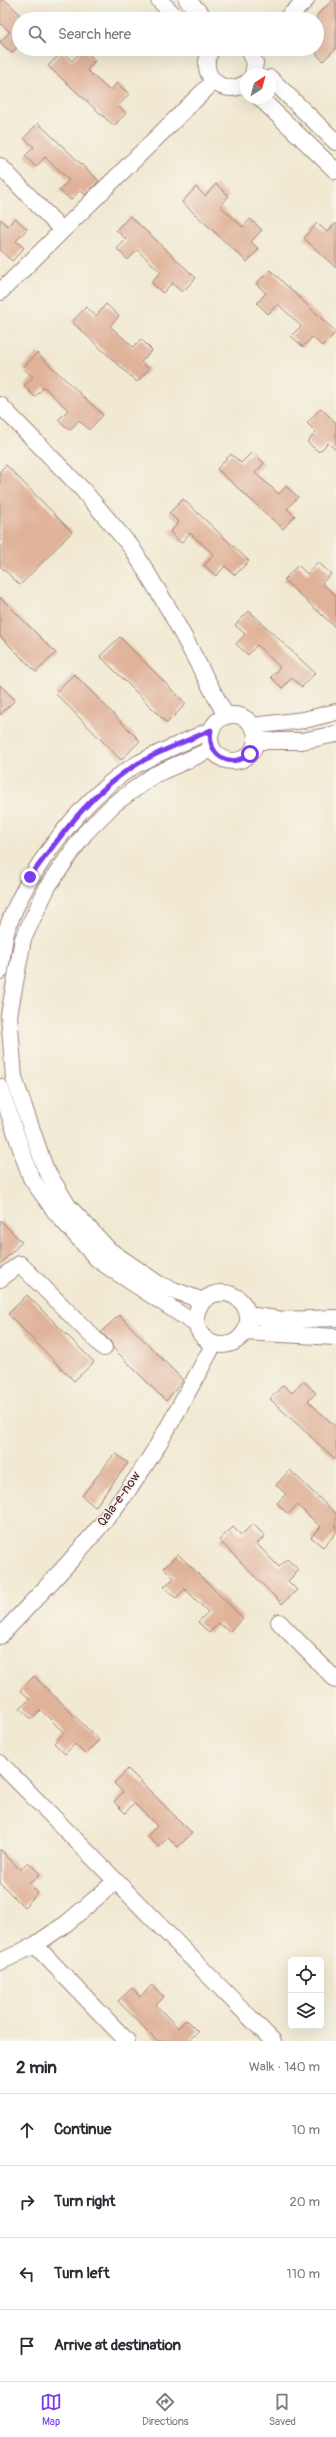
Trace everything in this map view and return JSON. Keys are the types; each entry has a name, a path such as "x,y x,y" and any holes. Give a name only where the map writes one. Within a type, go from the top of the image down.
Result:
{"street":[{"path":"159,0 171,12"},
{"path":"187,0 199,12"},
{"path":"293,12 306,0"},
{"path":"208,56 206,63 207,70 213,82 225,88 232,89 240,81"},
{"path":"0,292 213,82"},
{"path":"276,84 336,142"},
{"path":"266,104 336,172"},
{"path":"0,166 62,230"},
{"path":"0,405 82,489 132,548 170,610 226,716"},
{"path":"254,734 336,712"},
{"path":"254,734 250,754 237,761 223,759 212,749 210,743 211,730 214,724 226,716 241,717 254,734 302,741 336,734"},
{"path":"0,971 6,932 30,877 71,823 98,794 138,764 211,730"},
{"path":"203,1301 160,1285 109,1250 68,1206 45,1168 14,1078 9,1015 22,939 48,886 85,833 114,804 154,775 212,749"},
{"path":"0,1087 31,1178 57,1214 98,1260 197,1325 206,1340 214,1344 231,1344 245,1332 248,1315 245,1307 233,1295 217,1293 203,1301 198,1308 197,1325"},
{"path":"0,1279 20,1264 104,1348"},
{"path":"248,1315 283,1320 336,1318"},
{"path":"245,1332 336,1337"},
{"name":"Qala-e-now","path":"0,1636 69,1565 126,1492 173,1417 214,1344"},
{"path":"279,1622 336,1680"},
{"path":"0,1763 273,2041"},
{"path":"0,1962 35,1945 67,1923 116,1881"},
{"path":"35,1945 127,2041"}],"building":[{"path":"0,0 5,0 18,12 12,12 12,53 0,42 10,32 0,23"},
{"path":"333,0 336,0 336,48 323,61 318,56 324,56 324,12 320,12"},
{"path":"58,56 66,56 72,61 77,56 91,56 95,60 87,70 110,91 117,83 129,94 118,106 126,113 114,126 48,66"},
{"path":"38,123 99,181 85,195 80,190 71,200 59,190 69,180 45,157 36,167 25,156 34,147 24,138"},
{"path":"216,184 229,196 220,206 243,227 250,219 262,230 251,242 259,249 247,262 182,202 196,187 205,196"},
{"path":"130,216 196,278 182,292 172,283 163,293 151,282 161,272 137,250 128,260 117,249 126,239 116,230"},
{"path":"15,218 27,229 16,241 24,248 12,261 0,250 0,219 8,226"},
{"path":"317,223 327,232 336,223 336,268 304,238"},
{"path":"270,270 336,332 322,346 312,337 303,347 291,336 301,326 278,304 268,314 257,303 266,293 256,284"},
{"path":"106,304 119,316 110,326 133,347 141,339 152,350 141,362 149,369 137,382 72,322 86,307 96,316"},
{"path":"37,353 103,415 89,430 79,420 70,430 58,420 68,410 44,387 35,397 24,386 33,377 23,368"},
{"path":"321,408 336,423 336,450 328,443 319,452 307,442 316,432 307,423"},
{"path":"252,452 264,463 255,473 279,494 286,486 298,497 287,509 295,516 283,529 217,469 231,454 241,463"},
{"path":"6,465 72,532 20,585 0,566 0,471"},
{"path":"183,499 249,561 235,575 225,566 216,576 204,565 214,555 190,533 181,543 170,532 179,522 169,513"},
{"path":"318,562 331,574 322,583 336,596 336,628 284,580 298,565 307,574"},
{"path":"0,597 56,653 36,672 0,636"},
{"path":"249,611 315,673 302,687 292,678 282,688 271,677 280,667 257,645 248,655 236,644 245,634 235,625"},
{"path":"120,637 186,704 167,723 100,656"},
{"path":"74,674 140,741 121,760 55,693"},
{"path":"0,685 15,700 0,715"},
{"path":"0,1220 22,1242 0,1264"},
{"path":"27,1295 94,1362 74,1381 8,1314"},
{"path":"119,1315 183,1380 166,1401 113,1348 111,1342 101,1332"},
{"path":"303,1381 316,1393 308,1401 336,1427 336,1460 270,1399 283,1385 292,1393"},
{"path":"115,1453 128,1463 95,1507 82,1496"},
{"path":"290,1470 336,1514 336,1533 323,1547 311,1537 321,1527 297,1505 288,1514 277,1503 286,1494 276,1485"},
{"path":"253,1524 265,1536 257,1544 279,1567 287,1559 299,1570 288,1581 297,1590 282,1604 219,1540 233,1527 241,1535"},
{"path":"178,1554 243,1618 229,1632 219,1623 209,1633 198,1622 208,1612 185,1589 176,1598 164,1587 174,1578 164,1568"},
{"path":"34,1676 99,1740 85,1754 75,1744 65,1754 54,1743 64,1733 41,1710 31,1719 20,1708 30,1699 20,1690"},
{"path":"128,1769 192,1833 178,1847 168,1837 159,1847 147,1836 157,1826 134,1803 125,1813 114,1802 123,1792 114,1783"},
{"path":"0,1849 20,1870 28,1862 40,1874 29,1884 38,1893 24,1907 0,1883"},
{"path":"152,1985 164,1997 156,2005 178,2028 186,2020 198,2032 188,2041 157,2041 118,2001 132,1988 140,1997"}],"route":[{"path":"30,877 71,823 98,794 138,764 211,730 210,743 212,749 223,759 230,762 237,761 244,759 250,754"}]}
